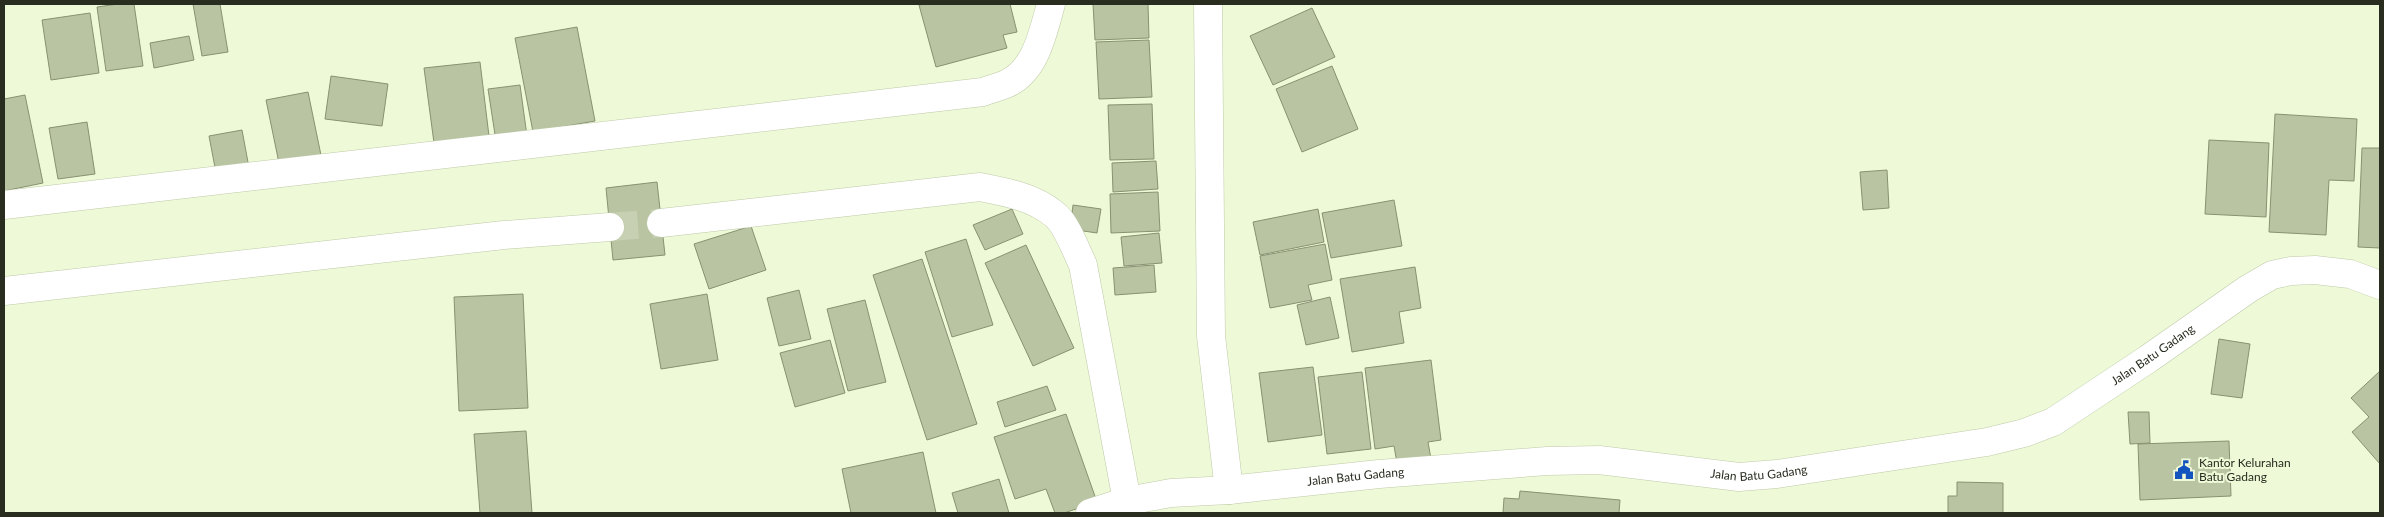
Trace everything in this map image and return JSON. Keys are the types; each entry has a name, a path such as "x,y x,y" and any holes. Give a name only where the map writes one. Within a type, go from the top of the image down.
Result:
{"street":[{"path":"4,205 983,92 1007,84 1023,72 1039,46 1051,4"},
{"path":"1208,4 1211,336 1229,490"},
{"path":"661,223 980,187 1016,195 1055,214 1071,240 1083,265 1127,501"},
{"path":"4,291 504,235 610,227"},
{"name":"Jalan Batu Gadang","path":"1090,513 1127,501 1171,493 1229,490 1379,474 1548,461 1599,460 1739,477 1777,474 1987,442 2024,433 2053,422 2248,289 2272,275 2291,271 2315,270 2350,274 2380,285"}],"building":[{"path":"134,4 143,66 106,71 97,7"},
{"path":"193,4 220,4 228,52 202,56"},
{"path":"1010,4 1017,32 1003,35 1007,48 936,67 919,5"},
{"path":"1093,4 1148,4 1149,38 1095,40"},
{"path":"1312,8 1335,57 1273,85 1250,36"},
{"path":"90,13 99,73 51,80 42,20"},
{"path":"577,27 595,121 533,132 515,38"},
{"path":"189,36 194,60 154,68 150,43"},
{"path":"1149,40 1152,97 1099,99 1096,42"},
{"path":"480,62 489,136 434,143 424,68"},
{"path":"1332,66 1358,129 1302,152 1276,89"},
{"path":"331,76 388,84 382,126 325,119"},
{"path":"520,85 527,136 496,141 488,89"},
{"path":"308,92 322,160 280,168 266,100"},
{"path":"25,95 43,183 4,191 4,99"},
{"path":"1152,104 1154,159 1110,160 1108,105"},
{"path":"2275,114 2357,119 2354,181 2329,180 2326,235 2269,232"},
{"path":"87,122 95,174 58,179 49,128"},
{"path":"242,130 250,173 217,178 209,136"},
{"path":"2209,140 2269,143 2266,217 2205,214"},
{"path":"2362,148 2380,148 2380,248 2358,247"},
{"path":"1156,161 1158,189 1113,192 1112,163"},
{"path":"1887,170 1889,208 1863,210 1860,172"},
{"path":"657,182 665,255 613,260 606,188"},
{"path":"1158,192 1160,231 1111,233 1110,194"},
{"path":"1394,200 1402,246 1331,258 1322,213"},
{"path":"1073,205 1101,209 1097,233 1070,229"},
{"path":"1012,209 1023,234 985,250 973,225"},
{"path":"1318,209 1324,242 1260,255 1253,222"},
{"path":"751,226 766,270 709,289 694,244"},
{"path":"1159,233 1162,263 1124,266 1121,237"},
{"path":"966,239 993,325 952,337 925,252"},
{"path":"1325,244 1332,280 1308,285 1312,300 1270,308 1260,256"},
{"path":"1026,245 1074,348 1033,366 985,263"},
{"path":"922,259 977,424 927,440 873,275"},
{"path":"1154,265 1156,292 1115,295 1113,268"},
{"path":"1415,267 1421,308 1399,312 1404,343 1352,352 1340,279"},
{"path":"799,290 811,339 779,346 767,298"},
{"path":"523,294 528,408 459,411 454,297"},
{"path":"707,294 718,360 661,369 650,304"},
{"path":"1330,297 1339,338 1306,345 1297,305"},
{"path":"865,300 886,382 848,391 827,309"},
{"path":"2219,339 2250,344 2242,398 2211,394"},
{"path":"830,340 845,393 795,407 780,353"},
{"path":"1431,360 1441,440 1428,442 1431,459 1397,463 1394,446 1375,449 1365,368"},
{"path":"1313,367 1322,435 1268,442 1259,373"},
{"path":"2380,371 2380,464 2352,432 2369,417 2351,398"},
{"path":"1362,372 1371,449 1327,454 1318,377"},
{"path":"1047,386 1056,410 1005,427 997,402"},
{"path":"2128,412 2149,412 2150,443 2130,444"},
{"path":"1066,414 1097,502 1064,513 1055,513 1046,489 1015,499 994,437"},
{"path":"526,431 532,513 480,513 474,434"},
{"name":"Kantor Kelurahan Batu Gadang","path":"2229,441 2231,496 2140,500 2138,444"},
{"path":"923,452 936,513 851,513 842,469"},
{"path":"999,479 1009,513 958,513 952,493"},
{"path":"1957,482 2003,483 2003,513 1948,513 1948,496 1957,496"},
{"path":"1520,491 1620,500 1619,513 1503,513 1504,498 1519,499"}],"tunnel":[{"path":"610,227 661,223"}],"place":[{"name":"Kantor Kelurahan Batu Gadang","path":"2184,470"}]}
